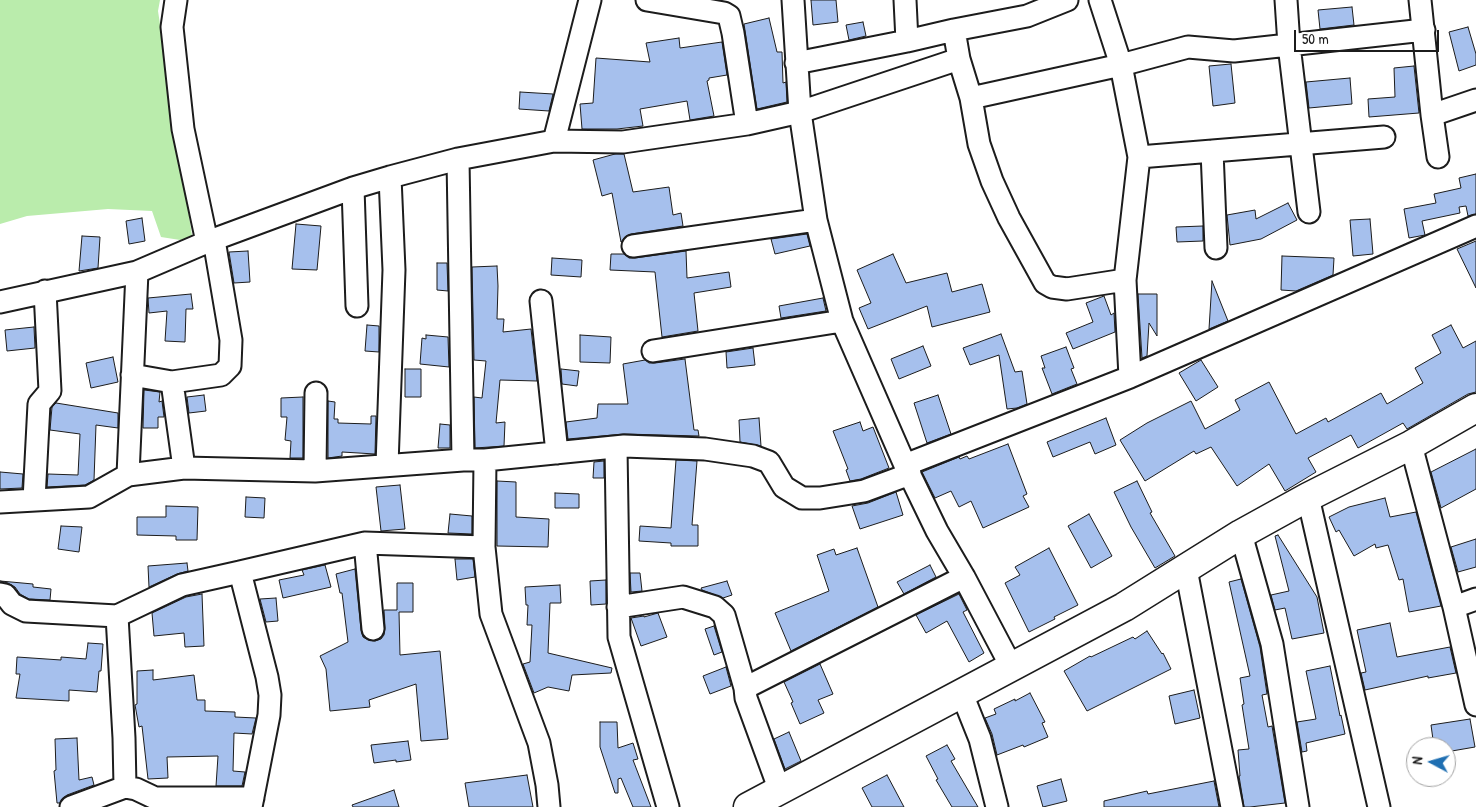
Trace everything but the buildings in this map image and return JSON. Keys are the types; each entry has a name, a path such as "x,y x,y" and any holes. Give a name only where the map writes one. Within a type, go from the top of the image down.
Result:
{"street":[{"path":"132,375 172,382 221,375 230,366 231,340 210,241 182,129 172,27 176,0"},
{"path":"554,141 590,0"},
{"path":"647,0 724,13 728,16 734,33 747,124"},
{"path":"793,0 800,112 816,220 842,321 937,530 964,576 1012,668"},
{"path":"905,0 907,41"},
{"path":"796,63 1027,16 1067,0"},
{"path":"1100,0 1121,66 1139,156 1125,280 1130,377"},
{"path":"1286,0 1289,45 1309,212"},
{"path":"1420,0 1438,157"},
{"path":"954,30 959,58 971,98 979,144 992,181 1009,218 1045,283 1052,287 1067,289 1125,280"},
{"path":"971,98 1121,66 1188,47 1234,51 1424,30"},
{"path":"0,302 137,272 210,241 353,188 390,177 458,160 554,141 623,142 747,124 800,112 959,58"},
{"path":"1432,115 1476,100"},
{"path":"1139,156 1384,137"},
{"path":"1212,151 1216,248"},
{"path":"458,160 464,460"},
{"path":"387,465 394,270 390,177"},
{"path":"353,188 356,306"},
{"path":"633,246 816,220"},
{"path":"0,502 89,497 128,475 184,468 315,471 485,460 624,446 705,449 753,456 769,462 784,487 802,498 820,498 864,491 908,469 1130,377 1476,226"},
{"path":"128,475 137,272"},
{"path":"34,500 39,404 50,390 45,292"},
{"path":"541,301 558,453"},
{"path":"653,351 842,321"},
{"path":"172,382 184,468"},
{"path":"315,471 316,393"},
{"path":"618,607 683,597 715,607 724,615 745,688 765,801 1124,607 1241,534 1308,497 1411,445 1476,408"},
{"path":"1411,445 1454,607 1476,706"},
{"path":"616,448 619,637 668,807"},
{"path":"485,460 484,547 491,614 539,743 549,807"},
{"path":"1308,497 1379,807"},
{"path":"1241,534 1272,644 1298,807"},
{"path":"0,594 4,595 12,604 26,611 118,616 182,585 365,543 484,547"},
{"path":"365,543 373,629"},
{"path":"1186,569 1232,807"},
{"path":"71,807 107,800 125,787 136,789 155,798 252,802 270,715 270,695 267,676 240,572"},
{"path":"745,688 964,576"},
{"path":"1454,607 1476,599"},
{"path":"118,616 125,787"},
{"path":"962,694 980,739 997,807"}],"green space":[{"path":"0,0 160,0 158,11 193,242 161,237 152,211 108,209 27,216 0,224"}]}
